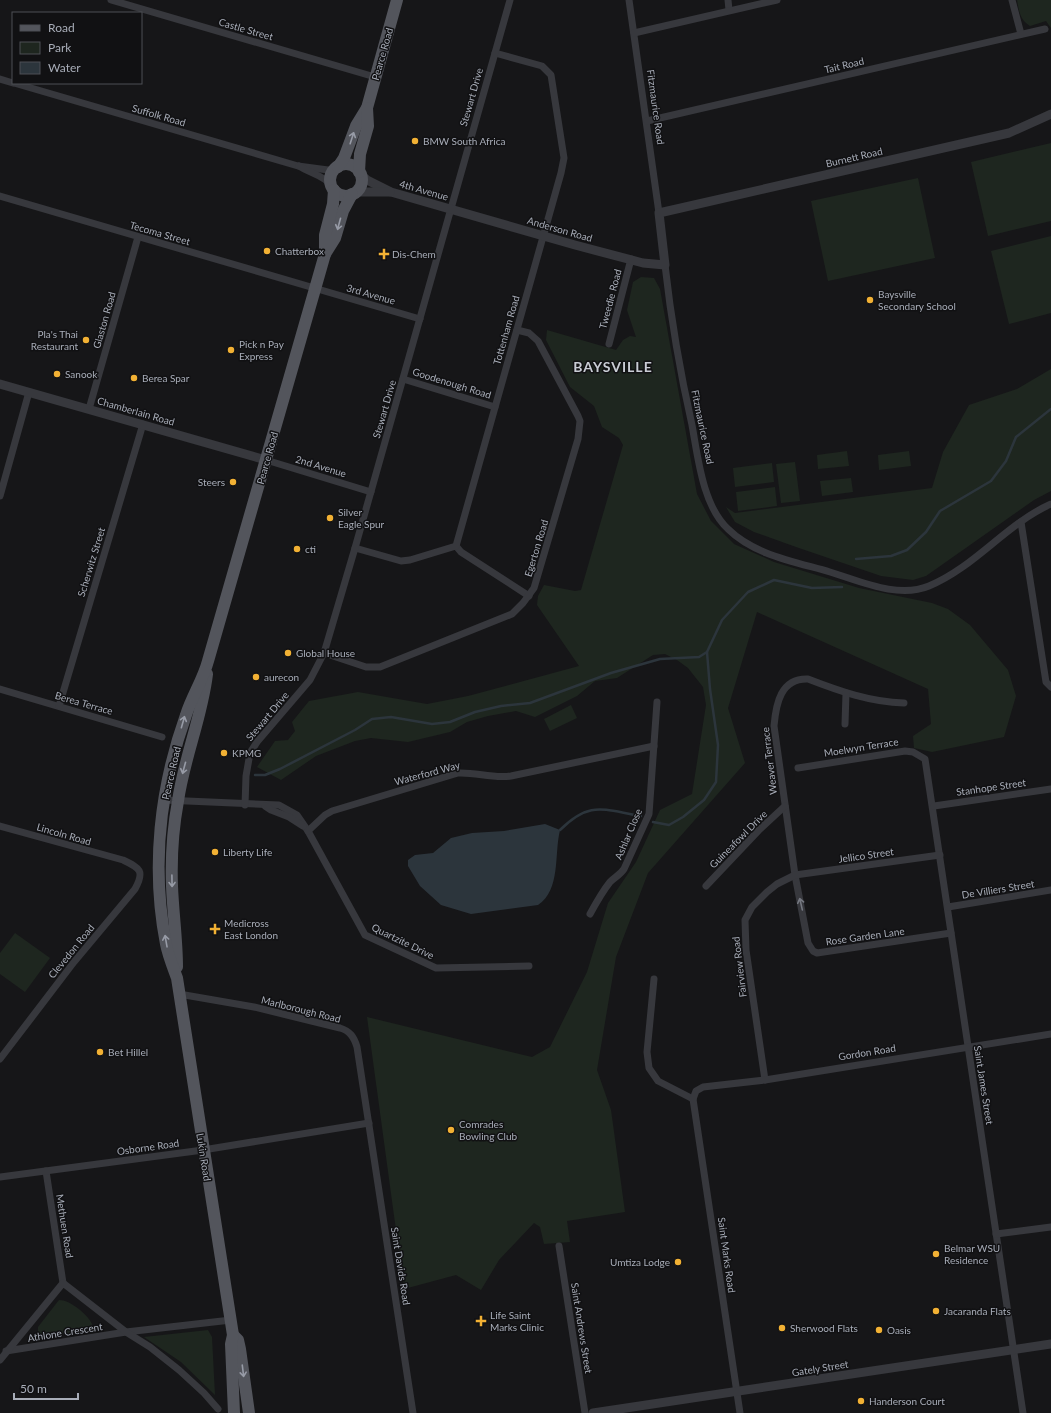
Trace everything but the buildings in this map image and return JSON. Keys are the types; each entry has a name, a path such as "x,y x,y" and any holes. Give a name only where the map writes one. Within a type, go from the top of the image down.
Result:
{"main road":[{"name":"Pearce Road","path":"160,842 164,800 186,715 208,662 325,254 325,236 333,204 331,175 344,158 356,126 367,108 397,0"},
{"name":"Pearce Road","path":"325,254 335,238 343,211 361,184 360,154 368,126 367,108"},
{"path":"336,168 350,165 360,173"},
{"path":"332,187 343,195 354,193"},
{"name":"Pearce Road","path":"174,842 182,776 205,691 208,662"},
{"name":"Lukin Road","path":"160,842 160,901 166,945 177,978"},
{"name":"Lukin Road","path":"174,842 172,884 177,943 177,978 233,1335 231,1344 234,1413"},
{"name":"Lukin Road","path":"233,1335 238,1340 240,1349 249,1413"}],"street":[{"name":"Castle Street","path":"112,0 375,77"},
{"name":"Stewart Drive","path":"245,805 246,776 250,753 257,742 310,680 324,653 510,0"},
{"name":"Fitzmaurice Road","path":"629,0 647,121 671,319 680,371 702,475 717,518 739,538 768,553 886,588 917,590 929,586 957,571 1021,522 1051,504"},
{"path":"728,0 729,10"},
{"path":"634,33 777,0"},
{"path":"1012,0 1021,34"},
{"name":"Tait Road","path":"647,121 1045,28"},
{"name":"Tottenham Road","path":"456,546 562,172 564,158 551,74 542,66 495,53"},
{"name":"Suffolk Road","path":"0,79 12,83"},
{"name":"Suffolk Road","path":"16,84 298,166 328,170 336,168"},
{"name":"Burnett Road","path":"659,213 1009,133 1051,114"},
{"name":"Suffolk Road","path":"298,166 307,172 321,177 332,187"},
{"name":"4th Avenue","path":"360,173 367,180 391,192 450,210"},
{"name":"4th Avenue","path":"354,193 391,192"},
{"name":"Tecoma Street","path":"0,196 315,289"},
{"name":"Anderson Road","path":"450,210 631,259 665,265"},
{"name":"Glaston Road","path":"89,409 138,237"},
{"name":"Tweedie Road","path":"609,344 631,259"},
{"name":"3rd Avenue","path":"315,289 420,319"},
{"name":"Egerton Road","path":"324,653 366,667 380,667 512,614 534,588 578,439 580,421 538,341 529,334 517,330"},
{"name":"Goodenough Road","path":"403,379 495,407"},
{"name":"Chamberlain Road","path":"0,384 266,460"},
{"path":"0,496 29,392"},
{"name":"Scherwitz Street","path":"59,706 143,424"},
{"name":"2nd Avenue","path":"266,460 371,492"},
{"path":"1021,522 1046,682 1051,688"},
{"path":"355,548 402,561 456,546 461,552 528,596"},
{"name":"Weaver Terrace","path":"795,875 774,726 779,700 784,689 790,681 808,679 846,693 885,703 904,703"},
{"name":"Berea Terrace","path":"0,689 162,736"},
{"path":"845,724 846,693"},
{"name":"Ashlar Close","path":"590,914 599,896 612,880 624,869 649,814 657,702"},
{"name":"Waterford Way","path":"307,829 325,815 332,812 458,773 506,777 654,746"},
{"name":"Moelwyn Terrace","path":"798,768 905,751 913,752 925,760"},
{"name":"Saint James Street","path":"925,760 934,806 967,1046 1012,1349 1023,1413"},
{"name":"Stanhope Street","path":"934,806 1051,789"},
{"name":"Quartzite Drive","path":"164,800 265,806 273,804 285,807 297,815 307,829 365,934 436,968 529,966"},
{"name":"Guineafowl Drive","path":"706,886 759,830 785,806"},
{"name":"Lincoln Road","path":"0,826 123,860"},
{"name":"Jellico Street","path":"795,875 940,855"},
{"name":"Clevedon Road","path":"0,1059 140,880 141,874 139,869 123,860"},
{"name":"Rose Garden Lane","path":"795,875 808,943 813,951 817,953 951,933"},
{"name":"Fairview Road","path":"765,1080 746,950 745,920 752,907 767,892 777,884 795,875"},
{"name":"De Villiers Street","path":"948,907 1051,890"},
{"path":"654,980 647,1052 649,1068 658,1081 693,1099"},
{"name":"Marlborough Road","path":"179,994 254,1007 340,1028 349,1032 354,1038 357,1047 369,1123"},
{"name":"Gordon Road","path":"693,1099 696,1091 703,1087 765,1080 967,1046 1051,1034"},
{"name":"Saint Marks Road","path":"693,1099 740,1413"},
{"name":"Osborne Road","path":"0,1177 203,1150 369,1123"},
{"name":"Saint Davids Road","path":"369,1123 413,1413"},
{"name":"Methuen Road","path":"46,1171 63,1283"},
{"path":"996,1234 1051,1226"},
{"name":"Saint Andrews Street","path":"559,1246 585,1413"},
{"path":"0,1360 4,1351 63,1283 126,1332 150,1347 179,1370 204,1393 218,1409"},
{"name":"Athlone Crescent","path":"4,1351 126,1332 231,1320"},
{"name":"Gately Street","path":"593,1413 1051,1344"}],"green space":[{"path":"1017,0 1051,0 1051,28 1046,21 1030,26 1027,24 1020,15"},
{"path":"1051,143 1051,221 988,236 971,162"},
{"path":"918,178 935,258 828,281 811,201"},
{"path":"1051,236 1051,313 1009,324 991,251"},
{"path":"641,277 654,278 660,289 697,494 711,521 734,544 774,562 859,588 932,603 948,609 970,625 1008,670 1016,696 1004,737 932,752 914,748 913,736 931,724 928,689 757,612 728,708 745,763 648,873 616,957 597,1070 611,1110 625,1212 567,1221 570,1242 544,1244 540,1227 534,1223 499,1260 481,1290 456,1275 404,1289 367,1017 532,1057 550,1047 587,972 608,903 636,862 660,810 692,794 706,705 703,687 688,668 677,660 665,654 653,655 617,678 595,681 577,696 535,717 516,711 488,716 467,722 450,732 408,742 371,738 355,741 316,756 281,780 257,767 275,741 288,740 295,731 292,722 309,701 358,692 427,704 468,696 579,666 537,605 538,596 544,585 575,591 581,590 623,445 619,438 602,427 594,406 570,387 546,340 547,330 616,350 623,340 630,336 636,337 627,310 633,282"},
{"path":"1051,369 1051,491 1034,500 926,576 913,580 881,576 796,547 754,532 735,522 726,507 735,513 932,488 943,452 969,405 1017,389"},
{"path":"847,451 849,466 818,469 817,455"},
{"path":"909,451 911,466 879,470 878,455"},
{"path":"795,462 800,501 781,503 776,464"},
{"path":"772,463 774,482 735,487 733,468"},
{"path":"851,478 853,492 822,496 820,481"},
{"path":"775,487 777,506 738,511 736,492"},
{"path":"571,705 577,718 550,731 544,719"},
{"path":"15,933 50,958 25,992 0,974 0,953"},
{"path":"59,1300 68,1302 82,1312 92,1324 90,1330 44,1336 38,1333 38,1327"},
{"path":"208,1330 212,1337 215,1395 181,1362 144,1337"}],"water":[{"path":"545,824 560,830 553,881 545,898 538,905 471,914 441,905 420,886 408,866 408,860 415,855 433,853 451,838 472,833 504,831"}],"waterway":[{"path":"856,559 891,556 907,550 926,532 940,511 991,481 1006,461 1016,437 1051,409"},
{"path":"653,822 669,825 683,817 704,800 716,782 718,745 710,689 707,652 722,620 748,592 774,580 812,588 842,587"},
{"path":"255,775 265,775 280,769 355,730 372,719 391,717 432,724 450,722 475,712 501,706 530,703 611,673 660,659 699,657 707,652"},
{"path":"560,830 580,814 589,811 607,810 641,816"}],"place":[{"name":"BMW South Africa","path":"415,141"},
{"name":"Chatterbox","path":"267,251"},
{"name":"Dis-Chem","path":"384,254"},
{"name":"Baysville Secondary School","path":"870,300"},
{"name":"Pla's Thai Restaurant","path":"86,340"},
{"name":"Pick n Pay Express","path":"231,350"},
{"name":"Sanook","path":"57,374"},
{"name":"Berea Spar","path":"134,378"},
{"name":"Steers","path":"233,482"},
{"name":"Silver Eagle Spur","path":"330,518"},
{"name":"cti","path":"297,549"},
{"name":"Global House","path":"288,653"},
{"name":"aurecon","path":"256,677"},
{"name":"KPMG","path":"224,753"},
{"name":"Liberty Life","path":"215,852"},
{"name":"Medicross East London","path":"215,929"},
{"name":"Bet Hillel","path":"100,1052"},
{"name":"Comrades Bowling Club","path":"451,1130"},
{"name":"Belmar WSU Residence","path":"936,1254"},
{"name":"Umtiza Lodge","path":"678,1262"},
{"name":"Jacaranda Flats","path":"936,1311"},
{"name":"Life Saint Marks Clinic","path":"481,1321"},
{"name":"Sherwood Flats","path":"782,1328"},
{"name":"Oasis","path":"879,1330"},
{"name":"Handerson Court","path":"861,1401"}],"district":[{"name":"BAYSVILLE","path":"613,366"}]}
